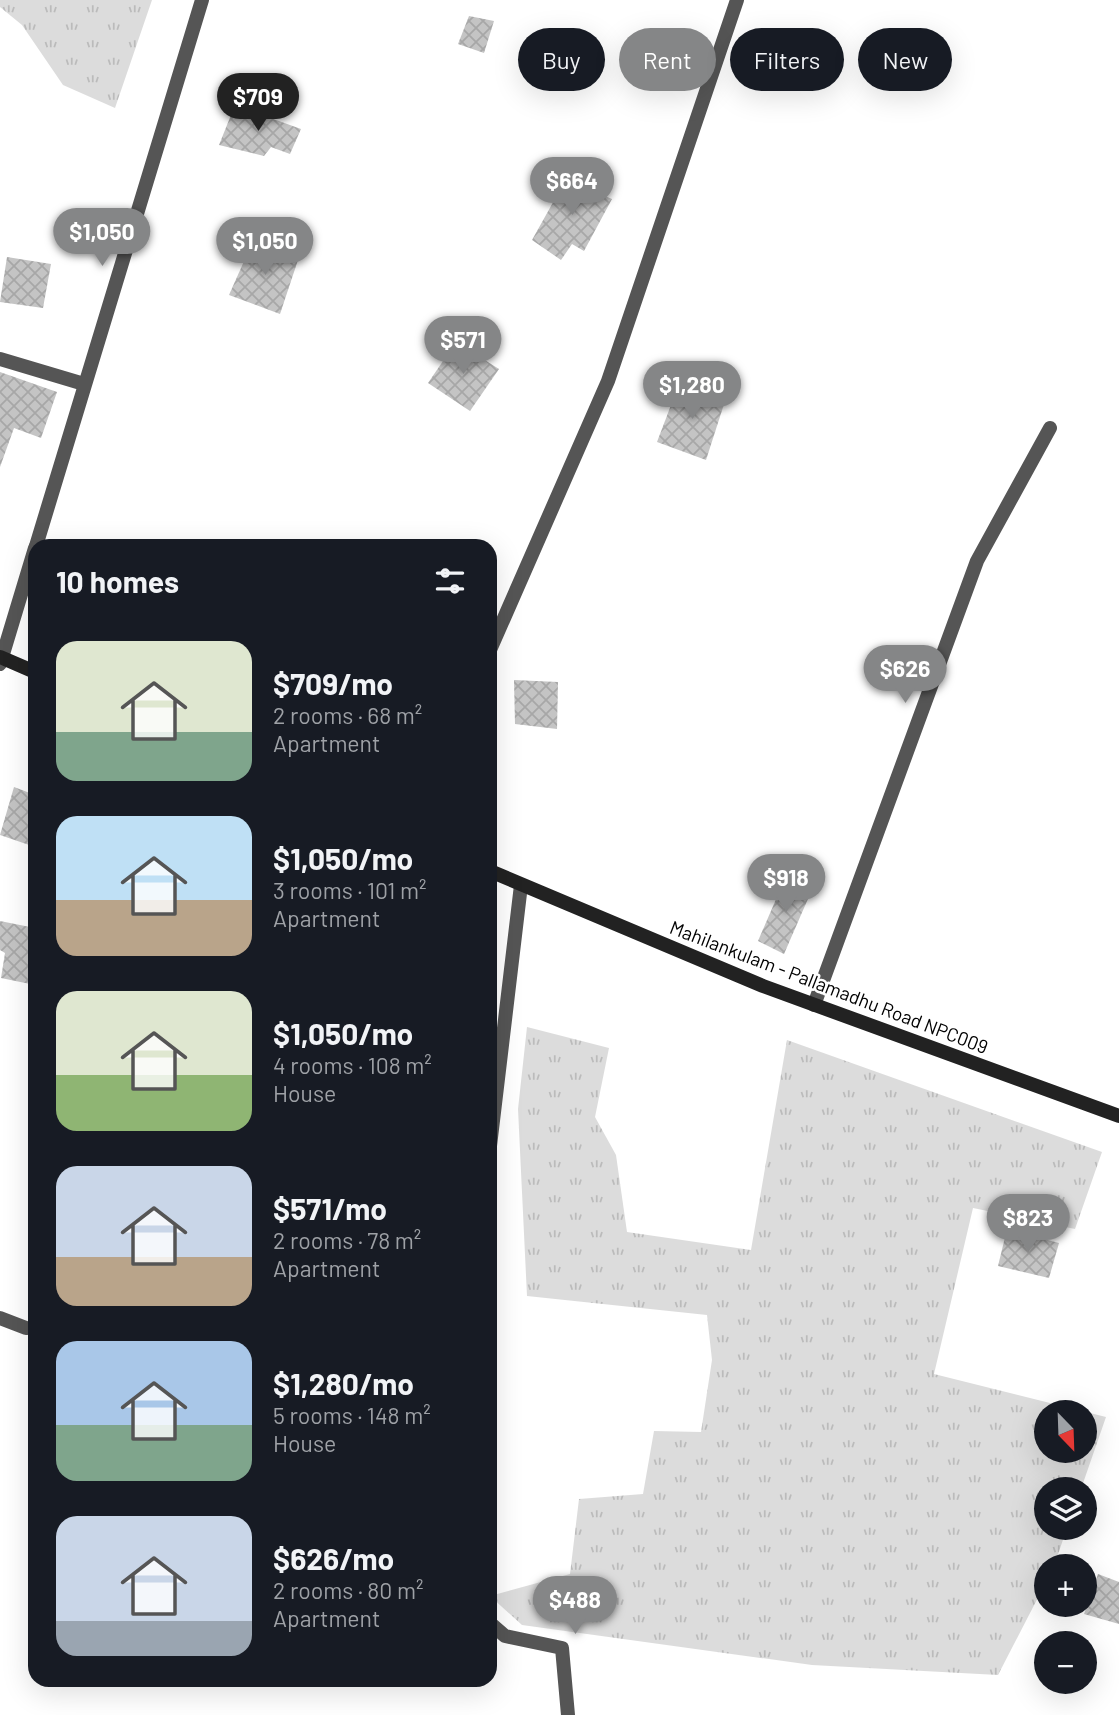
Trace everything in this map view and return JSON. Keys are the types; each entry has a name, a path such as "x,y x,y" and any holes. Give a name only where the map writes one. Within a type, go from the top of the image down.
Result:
{"street":[{"path":"37,539 202,0"},
{"path":"497,634 608,381 737,0"},
{"path":"0,359 84,384"},
{"path":"814,1005 977,561 1050,428"},
{"path":"28,570 1,660 28,670"},
{"name":"Mahilankulam - Pallamadhu Road NPC009","path":"497,874 814,1005 1119,1116"},
{"path":"497,1089 522,885"},
{"path":"0,1318 26,1328"},
{"path":"497,1629 505,1636 562,1648 568,1715"}],"green space":[{"path":"0,0 152,0 115,108 63,85 22,25 0,7"},
{"path":"527,1027 609,1048 595,1117 616,1155 627,1232 751,1250 787,1040 1102,1152 1075,1229 973,1208 934,1374 1038,1400 1034,1400 1034,1463 1090,1463 1085,1477 1034,1477 1034,1540 1063,1540 1058,1554 1034,1554 1034,1605 998,1675 812,1665 522,1625 497,1602 497,1594 570,1574 579,1499 643,1494 654,1431 701,1432 712,1360 707,1315 527,1296 518,1109"},
{"path":"1097,1415 1106,1417 1097,1443"}],"building":[{"path":"469,16 494,21 484,53 458,44"},
{"path":"235,105 301,129 290,154 271,147 264,156 219,145"},
{"path":"570,172 599,185 596,192 612,199 584,251 572,244 561,260 532,240"},
{"path":"253,241 299,257 280,314 229,295"},
{"path":"7,257 51,264 43,308 0,302"},
{"path":"456,342 499,369 470,411 428,383"},
{"path":"0,372 57,392 41,438 14,428 0,467"},
{"path":"679,384 726,398 706,460 657,442"},
{"path":"514,680 558,682 557,729 515,724"},
{"path":"14,787 28,792 28,845 0,835"},
{"path":"786,876 814,885 784,954 758,941"},
{"path":"0,921 28,927 28,984 1,978 5,953 0,950"},
{"path":"1007,1229 1059,1243 1049,1278 998,1266"},
{"path":"1098,1574 1119,1582 1119,1624 1094,1617 1097,1617"}]}
